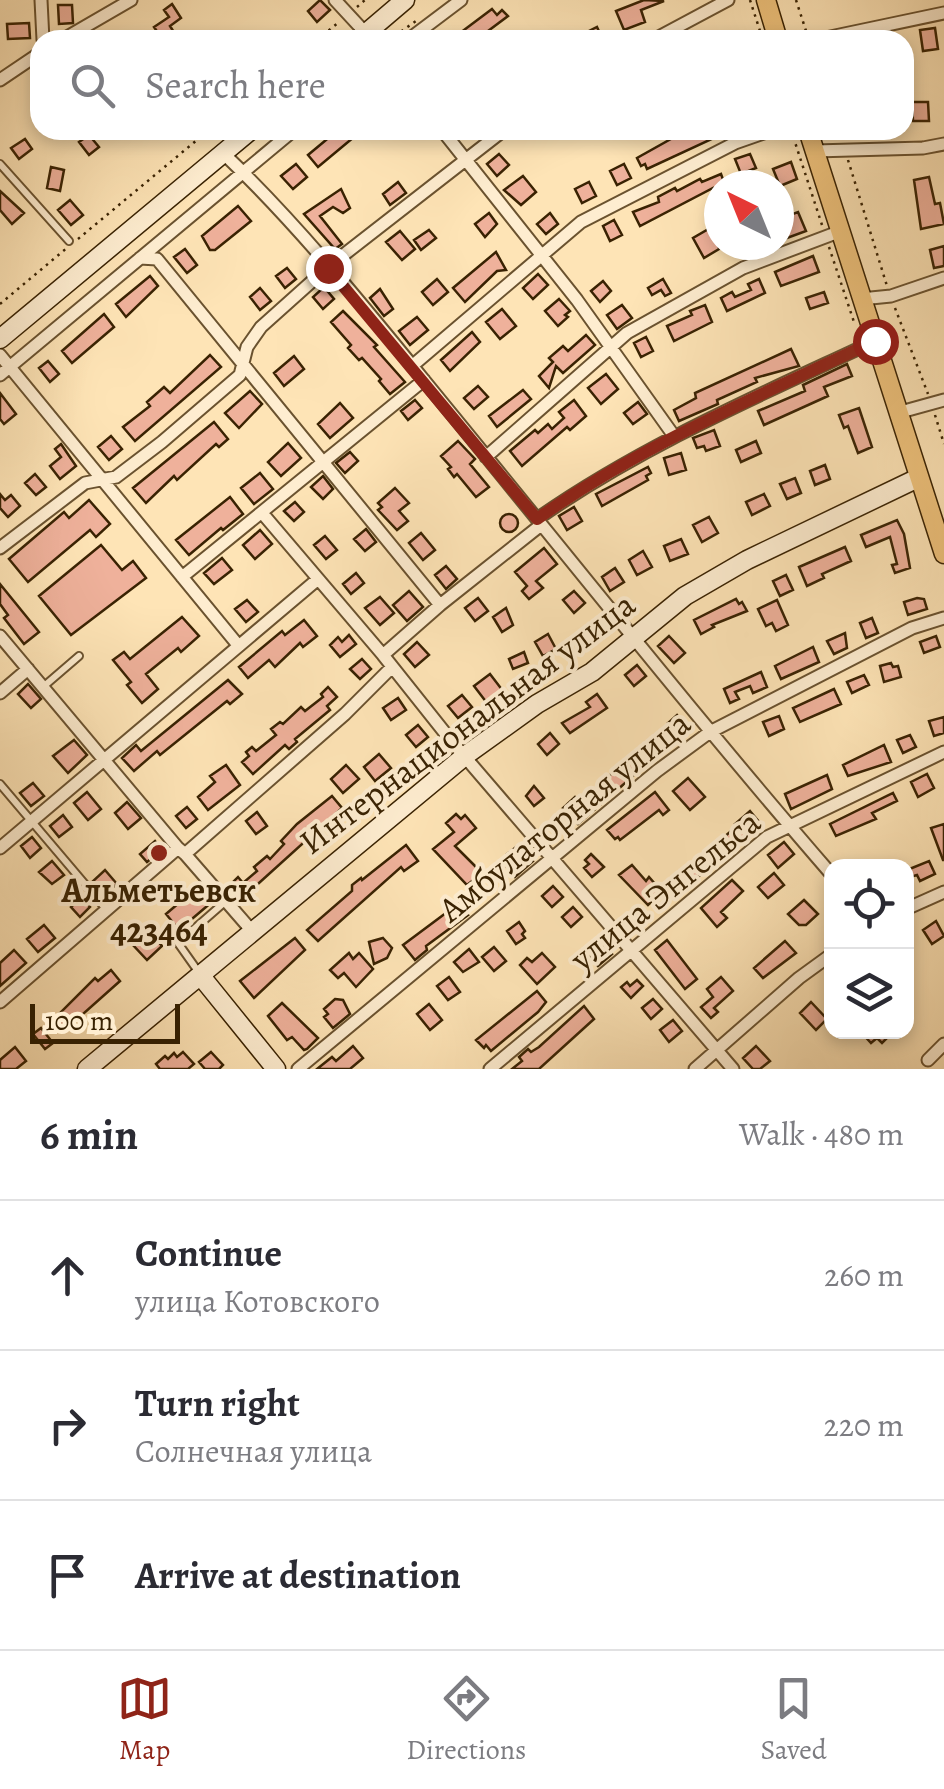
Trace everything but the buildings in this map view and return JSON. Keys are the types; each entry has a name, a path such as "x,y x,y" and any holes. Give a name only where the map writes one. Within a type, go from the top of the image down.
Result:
{"main road":[{"path":"766,0 775,30"},
{"path":"811,140 834,233 861,299 869,344 918,478 938,521 944,554"}],"street":[{"path":"41,0 42,30"},
{"path":"79,30 131,0"},
{"path":"336,0 359,30"},
{"path":"373,30 405,0"},
{"path":"421,30 461,0"},
{"path":"672,30 728,0"},
{"path":"863,30 944,14"},
{"path":"0,80 30,60"},
{"path":"0,339 239,140"},
{"path":"5,370 282,140"},
{"path":"450,140 541,254 674,436"},
{"path":"0,548 85,482 116,477 162,442 240,375 247,348 262,326 328,268 492,140"},
{"path":"412,366 580,222 744,140"},
{"path":"815,151 944,144"},
{"path":"223,153 424,380 633,640 824,866"},
{"path":"486,456 628,333 743,268 834,233"},
{"path":"140,258 157,259 440,605"},
{"path":"861,299 890,296 944,278"},
{"path":"384,655 570,496 674,436 869,344"},
{"path":"0,355 5,370 238,645"},
{"path":"182,577 424,380"},
{"path":"897,414 944,400"},
{"name":"Интернациональная улица","path":"87,1069 466,756 537,704 592,672 685,596 747,560 918,478"},
{"path":"262,514 733,1069"},
{"path":"0,848 318,579"},
{"name":"Амбулаторная улица","path":"298,1069 656,771 710,732 912,628 944,618"},
{"path":"0,636 252,931"},
{"path":"0,1002 345,714 392,668"},
{"path":"0,692 28,670"},
{"name":"улица Энгельса","path":"490,1069 695,894 768,837 944,752"},
{"path":"914,905 944,892"},
{"path":"696,1069 824,960"},
{"path":"200,976 276,1069"},
{"path":"928,1060 944,1044"}],"lane":[{"path":"0,164 68,241"},
{"path":"43,687 79,656"},
{"path":"0,784 107,910"},
{"path":"200,976 178,943 226,901"}],"path":[{"path":"750,0 760,30"},
{"path":"796,0 808,30"},
{"path":"0,304 197,140"},
{"path":"794,140 834,233 869,344"}],"place":[{"name":"Альметьевск 423464","path":"159,853"}],"route":[{"path":"328,268 537,519 674,436 875,341"}]}
